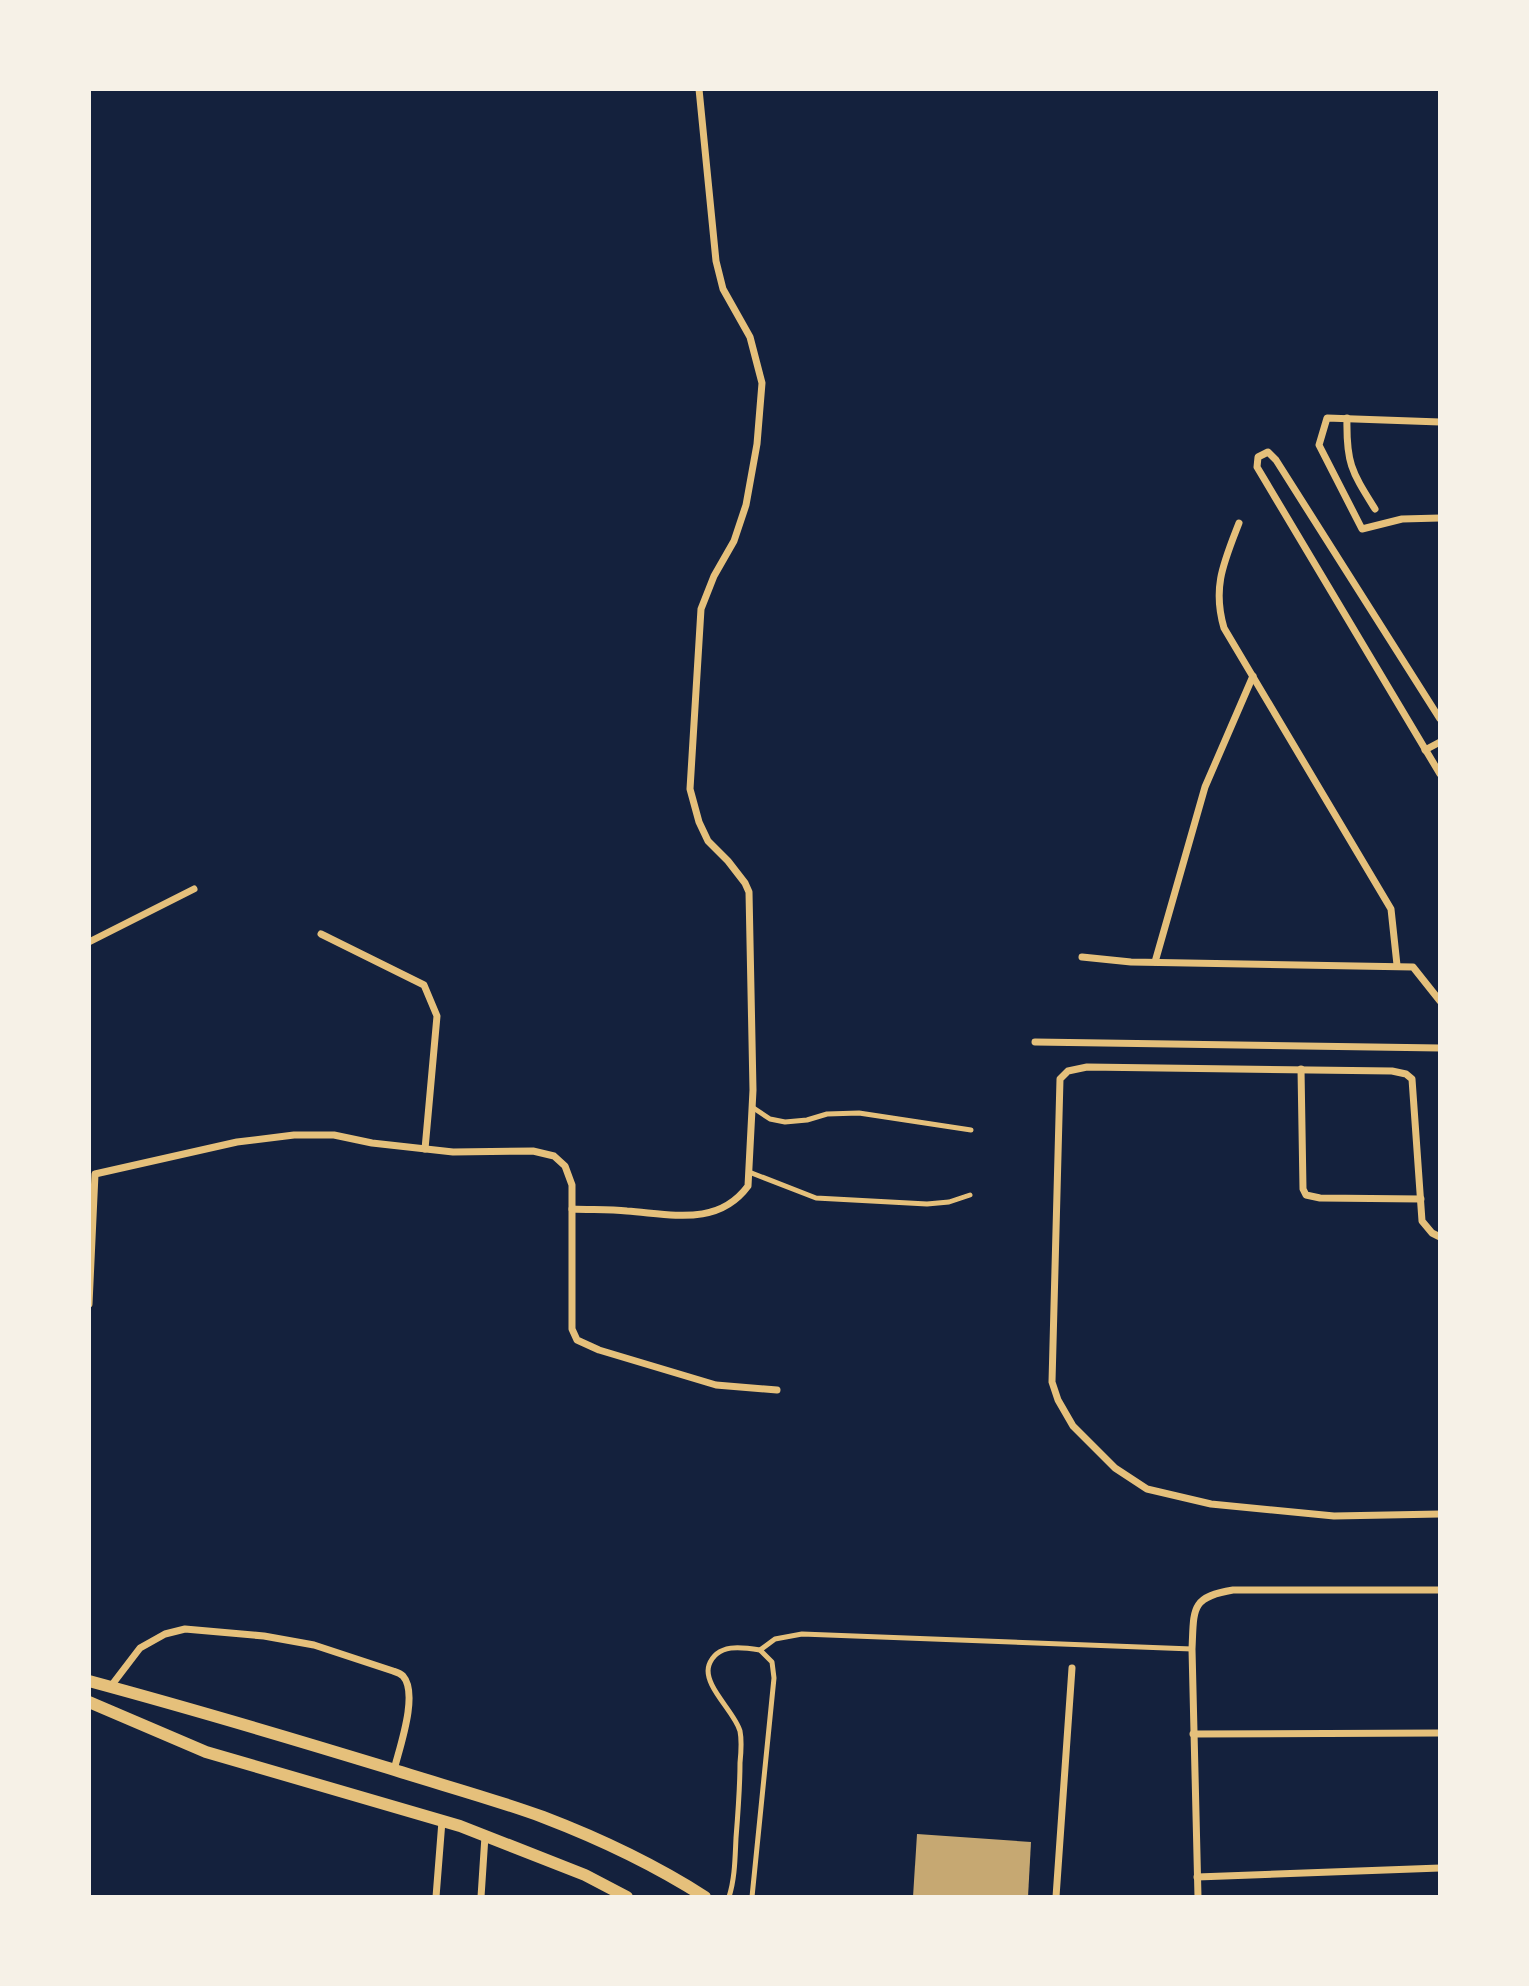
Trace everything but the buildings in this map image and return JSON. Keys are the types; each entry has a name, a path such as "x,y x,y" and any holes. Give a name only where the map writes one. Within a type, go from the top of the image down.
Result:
{"street":[{"path":"572,1209 669,1216 705,1214 725,1208 740,1197 748,1186 752,1107 749,892 728,861 708,841 699,822 690,789 701,609 714,576 734,541 746,505 757,444 762,383 750,337 723,289 716,261 699,89"},
{"path":"1440,422 1327,418 1319,445 1362,528 1402,519 1440,518"},
{"path":"1347,418 1346,444 1350,467 1375,509"},
{"path":"1439,773 1257,467 1258,457 1268,452 1276,460 1440,719"},
{"path":"1239,523 1221,569 1218,607 1224,628 1391,909 1397,965"},
{"path":"1155,962 1205,787 1253,676"},
{"path":"1425,750 1440,742"},
{"path":"89,942 194,889"},
{"path":"321,934 424,985 431,999 437,1016 425,1149"},
{"path":"1082,957 1155,962 1397,965 1413,967 1440,1001"},
{"path":"1035,1042 1440,1048"},
{"path":"1440,1237 1432,1233 1422,1221 1412,1079 1406,1074 1392,1071 1301,1069 1087,1067 1068,1071 1060,1079 1052,1382 1058,1400 1073,1426 1115,1468 1147,1489 1211,1504 1334,1516 1440,1514"},
{"path":"1301,1069 1303,1189 1306,1195 1320,1198 1420,1199"},
{"path":"89,1304 92,1174 237,1142 294,1135 334,1135 372,1143 453,1152 533,1151 554,1156 565,1166 572,1185 572,1329 577,1340 599,1350 716,1385 777,1390"},
{"path":"1198,1897 1192,1649 1194,1615 1201,1599 1213,1593 1233,1590 1440,1590"},
{"path":"111,1686 140,1648 164,1634 185,1629 264,1636 314,1645 403,1676 409,1692 408,1710 394,1770"},
{"path":"1056,1897 1072,1668"},
{"path":"89,1681 222,1717 545,1818 683,1883 705,1897"},
{"path":"89,1702 206,1752 485,1836 585,1875 627,1897"},
{"path":"1193,1734 1440,1732"},
{"path":"436,1897 442,1821"},
{"path":"481,1897 485,1836"},
{"path":"1197,1877 1440,1868"}],"lane":[{"path":"752,1107 770,1119 785,1122 807,1120 827,1114 859,1113 971,1129"},
{"path":"749,1172 816,1198 927,1203 949,1202 970,1195"},
{"path":"729,1897 734,1870 741,1734 708,1672 710,1663 718,1652 728,1648 760,1650 775,1639 802,1634 1192,1649"},
{"path":"752,1897 774,1678 772,1662 760,1650"}]}
